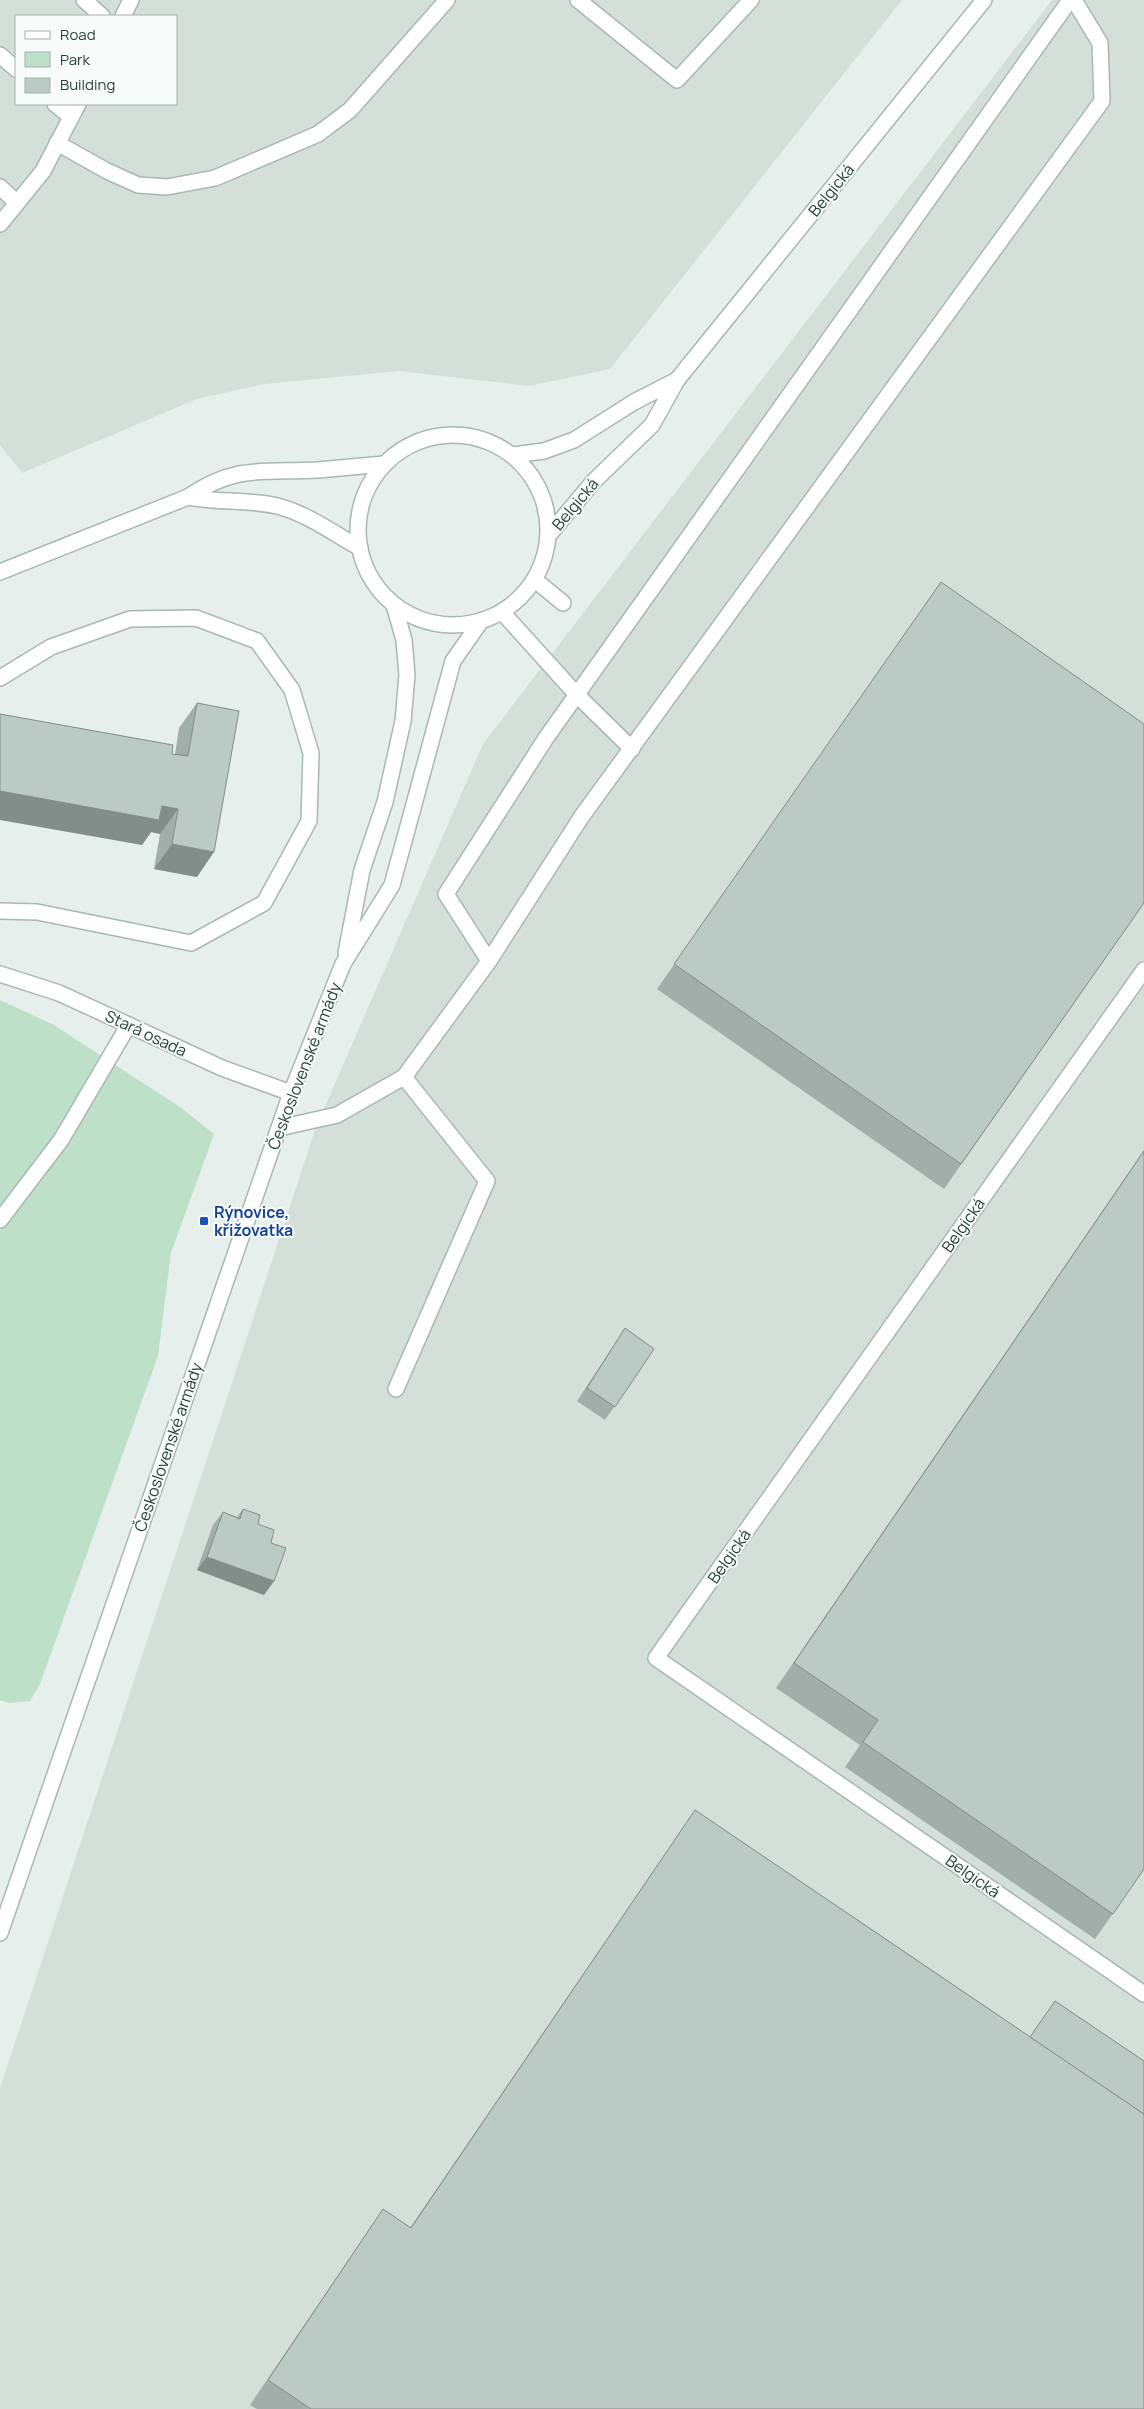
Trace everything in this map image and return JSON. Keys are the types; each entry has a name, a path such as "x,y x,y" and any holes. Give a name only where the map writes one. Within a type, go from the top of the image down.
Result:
{"street":[{"path":"84,0 101,15"},
{"path":"124,15 131,0"},
{"path":"57,143 107,172 138,185 168,187 215,178 318,134 350,110 447,0"},
{"path":"578,0 676,80 751,0"},
{"name":"Belgická","path":"548,536 593,482 652,425 677,380 984,0"},
{"path":"489,961 446,894 577,695 1070,0"},
{"path":"279,1128 337,1115 404,1077 489,961 582,816 1102,101 1100,43 1074,0"},
{"path":"0,55 15,68"},
{"path":"0,224 43,171 74,111 58,105"},
{"path":"0,187 17,203"},
{"name":"Belgická","path":"513,454 544,450 574,440 634,402 677,380"},
{"path":"446,434 470,435 492,442 513,454 529,471 541,491 548,513 548,536 544,559 535,580 520,598 502,612 481,621 458,625 436,624 414,617 394,605 378,589 366,570 360,548 358,525 361,503 370,482 384,464 402,449 423,439 446,434"},
{"path":"0,572 188,497 207,483 232,474 255,470 317,470 384,464"},
{"path":"188,497 211,501 255,502 278,506 303,516 360,548"},
{"path":"535,580 563,603"},
{"name":"Československé armády","path":"343,964 362,870 385,802 403,722 407,675 404,640 394,605"},
{"path":"502,612 577,695 632,749"},
{"path":"0,678 51,647 130,619 196,618 257,641 292,690 311,753 310,821 264,902 191,943 37,912 0,911"},
{"name":"Československé armády","path":"0,1933 291,1093 343,964 392,885 453,661 481,621"},
{"name":"Belgická","path":"1144,970 656,1658 1144,1994"},
{"name":"Stará osada","path":"0,974 59,994 222,1068 291,1093"},
{"path":"0,1220 61,1140 128,1026"},
{"path":"396,1389 487,1181 404,1077"}],"shaded area":[{"path":"0,0 902,0 610,369 529,386 399,371 264,384 197,399 22,473 0,445"},
{"path":"1052,0 1144,0 1144,2409 0,2409 0,2088 316,1127 483,744"}],"green space":[{"path":"0,1000 52,1024 180,1107 214,1134 171,1253 158,1356 40,1684 30,1701 9,1703 0,1700"}],"building":[{"path":"941,582 1144,724 1144,903 961,1164 674,964"},
{"path":"197,703 239,711 214,852 172,844 178,809 162,806 159,820 0,791 0,714 173,745 172,754 188,756"},
{"path":"1144,1151 1144,1869 1113,1914 863,1742 878,1720 794,1663"},
{"path":"625,1328 654,1349 615,1407 587,1388"},
{"path":"243,1509 260,1515 258,1524 274,1530 271,1543 286,1548 274,1581 207,1557 223,1512 240,1519"},
{"path":"695,1810 1144,2114 1144,2409 311,2409 268,2380 383,2209 411,2228"},
{"path":"1055,2001 1144,2061 1144,2114 1030,2037"}],"place":[{"name":"Rýnovice, křižovatka","path":"204,1221"}]}
